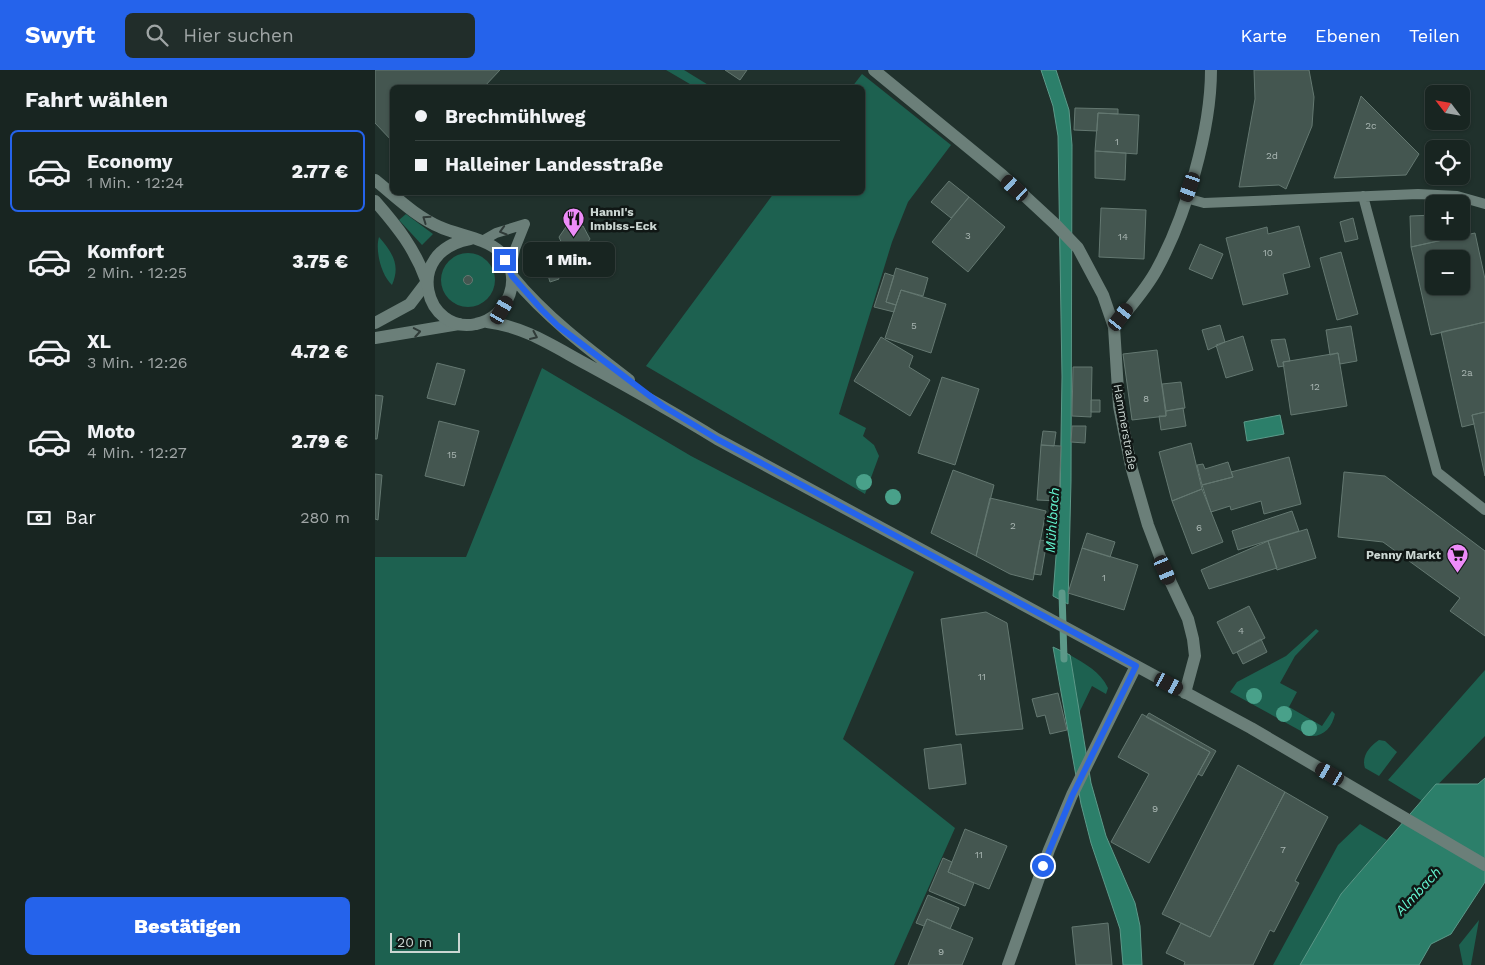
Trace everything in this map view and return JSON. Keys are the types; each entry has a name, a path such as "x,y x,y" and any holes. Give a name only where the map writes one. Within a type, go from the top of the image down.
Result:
{"main road":[{"name":"Hammerstraße","path":"874,70 1002,175 1055,224 1078,248 1103,295 1114,327 1119,406 1131,466 1165,570 1188,619 1193,639 1195,656 1185,693"},
{"path":"1114,327 1157,270 1175,231 1193,176 1203,132 1211,70"},
{"path":"375,180 390,191"},
{"path":"396,195 438,226 500,251 512,273 542,310 558,326 663,406"},
{"path":"375,202 409,243 419,260 431,301 442,316 459,324"},
{"path":"375,323 410,304 426,282 431,264 440,251 454,242 476,240"},
{"path":"487,322 502,310 511,294 512,273"},
{"path":"375,338 459,324 473,325 487,322 503,323 543,340 663,406 717,439 1251,728 1485,865"},
{"path":"1008,965 1049,850 1073,792 1136,666"}],"lane":[{"path":"1186,198 1204,204 1418,194 1457,196 1485,204"},
{"path":"1363,196 1437,472 1485,510"},
{"path":"476,240 525,224 515,249 512,273"}],"shaded area":[{"path":"666,70 684,70 708,85 692,85"},
{"path":"862,74 951,145 908,202 892,242 839,414 866,428 863,436 874,445 879,456 865,494 646,366 773,195 865,195 865,85 854,85"},
{"path":"406,214 433,234 422,245 399,220"},
{"path":"379,237 394,259 396,271 392,285 388,281 380,262"},
{"path":"468,253 478,255 487,261 493,270 495,280 493,290 487,299 478,305 468,307 458,305 449,299 443,290 441,280 443,270 449,261 458,255"},
{"path":"542,368 691,456 914,572 843,739 955,828 894,965 375,965 375,557 466,557"},
{"path":"1316,629 1319,631 1295,656 1280,683 1297,692 1289,707 1322,726 1332,711 1335,714 1327,730 1319,735 1310,736 1230,692 1237,682 1286,656"},
{"path":"1070,655 1096,672 1108,688 1106,694 1092,686 1079,713"},
{"path":"1485,670 1485,736 1422,801 1388,780"},
{"path":"1379,740 1385,741 1397,752 1379,776 1365,768 1364,759 1372,745"},
{"path":"1360,824 1387,840 1341,894 1300,965 1273,965 1338,845"},
{"path":"1479,920 1471,965 1463,965 1459,945"}],"water":[{"path":"1041,70 1056,70 1069,110 1072,145 1071,481 1068,604 1053,596 1060,503 1062,377 1058,136 1053,106"},
{"path":"1280,415 1284,434 1247,441 1244,422"},
{"path":"1053,647 1070,655 1091,783 1106,836 1135,903 1140,926 1142,965 1123,965 1120,929 1091,843 1081,804"},
{"name":"Almbach","path":"1485,778 1485,882 1451,934 1431,944 1419,965 1300,965 1341,894 1436,784 1478,784"}],"building":[{"path":"375,70 500,70 486,85 390,85 390,139 375,123"},
{"path":"725,70 747,70 740,80"},
{"path":"1254,70 1309,70 1314,97 1312,126 1286,189 1279,185 1239,187 1255,99"},
{"path":"1361,96 1419,154 1406,175 1334,178"},
{"path":"1075,108 1118,109 1118,114 1098,113 1097,131 1074,130"},
{"path":"1098,113 1139,115 1137,154 1095,151"},
{"path":"1095,151 1126,153 1125,180 1095,178"},
{"path":"949,181 969,197 951,218 931,202"},
{"path":"969,197 1005,227 968,272 932,242"},
{"path":"1101,208 1146,210 1144,259 1099,257"},
{"path":"1425,215 1425,240 1442,240 1411,247 1410,216"},
{"path":"1353,218 1358,239 1345,242 1340,222"},
{"name":"Hanni's Imbiss-Eck","path":"568,224 583,226 590,239 581,252 565,251 559,237"},
{"path":"1299,226 1310,267 1283,274 1288,294 1243,305 1226,238 1267,227 1268,234"},
{"path":"1475,233 1485,279 1485,322 1431,335 1411,247 1443,240 1470,240 1470,234"},
{"path":"1200,244 1223,254 1212,279 1189,269"},
{"path":"1341,252 1358,314 1337,320 1320,258"},
{"path":"896,268 928,278 923,296 901,290 896,305 886,302"},
{"path":"556,269 559,279 550,282 547,272"},
{"path":"885,273 894,276 886,302 896,305 894,312 874,307"},
{"path":"468,275 473,280 468,285 463,280"},
{"path":"901,290 946,304 931,353 885,338"},
{"path":"1485,322 1485,412 1472,415 1474,424 1462,427 1441,332"},
{"path":"1220,325 1225,342 1208,350 1202,330"},
{"path":"1351,326 1357,361 1340,364 1338,353 1330,355 1326,330"},
{"path":"1243,336 1253,370 1226,378 1216,345"},
{"path":"881,337 913,356 909,367 930,380 910,416 854,381"},
{"path":"1285,339 1290,361 1283,362 1284,366 1278,367 1271,340"},
{"path":"1157,350 1166,416 1132,420 1123,354"},
{"path":"1338,353 1347,406 1291,415 1283,362"},
{"path":"437,363 465,370 455,405 427,398"},
{"path":"1073,367 1092,367 1091,417 1072,416"},
{"path":"942,377 979,389 955,465 918,453"},
{"path":"1181,382 1185,408 1166,411 1162,384"},
{"path":"375,395 383,396 377,439 375,439"},
{"path":"1091,400 1100,400 1100,412 1091,412"},
{"path":"1183,408 1186,426 1161,430 1159,416 1166,416 1166,411"},
{"path":"1485,412 1485,476 1472,415"},
{"path":"439,421 479,431 464,486 425,476"},
{"path":"1072,426 1086,426 1085,443 1071,442"},
{"path":"1043,431 1056,432 1054,446 1041,445"},
{"path":"1191,443 1202,489 1172,501 1159,452"},
{"path":"1041,445 1061,446 1059,501 1037,500"},
{"path":"1289,457 1301,504 1264,514 1261,501 1231,510 1230,506 1211,512 1202,485 1233,477 1231,472"},
{"path":"1228,462 1233,477 1202,485 1197,465 1203,464 1205,469"},
{"path":"953,470 994,485 976,556 931,533"},
{"name":"Penny Markt","path":"1344,472 1385,476 1485,551 1485,636 1450,611 1460,598 1383,542 1338,537"},
{"path":"375,474 382,475 378,520 375,519"},
{"path":"1202,489 1223,542 1192,554 1172,501"},
{"path":"990,498 1046,511 1033,580 1010,574 976,556"},
{"path":"1292,511 1299,531 1238,550 1232,531"},
{"path":"1307,529 1316,558 1277,570 1268,541"},
{"path":"1087,533 1115,542 1110,557 1082,548"},
{"path":"1040,540 1047,541 1041,575 1034,574"},
{"path":"1268,541 1277,568 1209,589 1201,570"},
{"path":"1082,548 1138,565 1124,610 1068,593"},
{"path":"1249,606 1265,638 1233,654 1217,622"},
{"path":"986,612 1007,623 1023,729 956,735 941,619"},
{"path":"1261,639 1267,652 1243,664 1237,652"},
{"path":"1058,693 1067,730 1050,734 1045,715 1037,717 1032,699"},
{"path":"1149,713 1216,751 1202,776 1198,774 1210,752 1146,717"},
{"path":"1142,714 1210,752 1149,863 1111,842 1149,774 1118,757"},
{"path":"961,744 966,784 929,789 924,749"},
{"path":"1238,765 1285,792 1210,937 1162,914"},
{"path":"1285,792 1328,817 1295,881 1299,883 1274,932 1270,930 1253,965 1184,965 1185,962 1166,953 1181,923 1210,937"},
{"path":"965,829 1007,846 989,889 948,872"},
{"path":"943,858 952,862 948,872 974,883 965,906 929,891"},
{"path":"928,895 959,908 950,929 927,919 924,926 916,923"},
{"path":"927,919 973,938 962,965 908,965"},
{"path":"1108,923 1112,965 1076,965 1072,927"}],"waterway":[{"name":"Mühlbach","path":"1062,593 1064,659"}],"place":[{"name":"Hanni's Imbiss-Eck","path":"574,238"},
{"name":"Penny Markt","path":"1457,574"}],"route":[{"path":"505,260 512,276 558,326 663,406 717,439 1136,666 1098,739 1043,866"}]}
